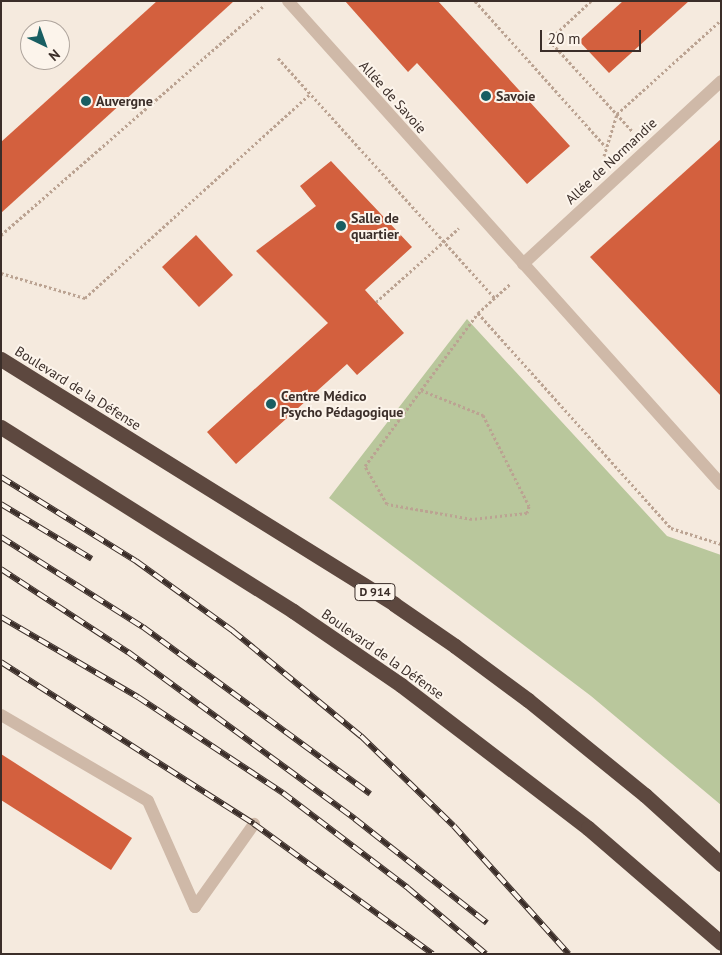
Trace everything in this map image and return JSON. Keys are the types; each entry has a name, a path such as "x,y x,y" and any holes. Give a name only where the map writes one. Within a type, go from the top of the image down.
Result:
{"highway":[{"name":"Boulevard de la Défense","path":"1,359 394,604 455,646 528,700 646,795 721,864"},
{"name":"Boulevard de la Défense","path":"1,427 285,605 401,684 588,828 717,939"}],"street":[{"name":"Allée de Savoie","path":"288,1 721,484"},
{"name":"Allée de Normandie","path":"525,266 601,192 721,81"},
{"path":"1,715 148,802 195,907 254,824"}],"path":[{"path":"1,235 269,1"},
{"path":"475,1 605,146"},
{"path":"591,1 549,40 648,148"},
{"path":"601,192 605,146 617,114 721,20"},
{"path":"278,58 495,298"},
{"path":"1,272 85,298 310,94"},
{"path":"376,302 477,212"},
{"path":"421,390 482,415 530,506 527,513 472,519 387,504 365,466 421,390 478,313 525,266"},
{"path":"478,313 671,528 721,544"}],"green space":[{"path":"467,319 667,536 721,555 721,805 591,696 329,498"}],"building":[{"name":"Auvergne","path":"157,1 234,1 1,213 1,142"},
{"name":"Savoie","path":"345,1 438,1 570,146 527,184 417,63 408,72"},
{"path":"623,1 689,1 609,73 579,41"},
{"path":"721,139 721,396 590,257"},
{"path":"331,161 412,247 365,290 404,333 357,375 347,364 236,464 207,432 328,323 256,251 316,206 300,186"},
{"path":"196,235 233,275 199,307 162,267"},
{"path":"1,754 132,838 111,870 1,800"}],"railway":[{"path":"1,477 136,561 233,631 361,736 454,826 569,954"},
{"path":"1,504 92,559"},
{"path":"1,537 143,627 370,794"},
{"path":"1,569 128,652 355,819 487,923"},
{"path":"1,617 138,697 283,793 408,888 486,954"},
{"path":"1,662 254,824 433,954"}],"place":[{"name":"Savoie","path":"486,96"},
{"name":"Auvergne","path":"86,101"},
{"name":"Salle de quartier","path":"341,226"},
{"name":"Centre Médico Psycho Pédagogique","path":"271,404"}]}
